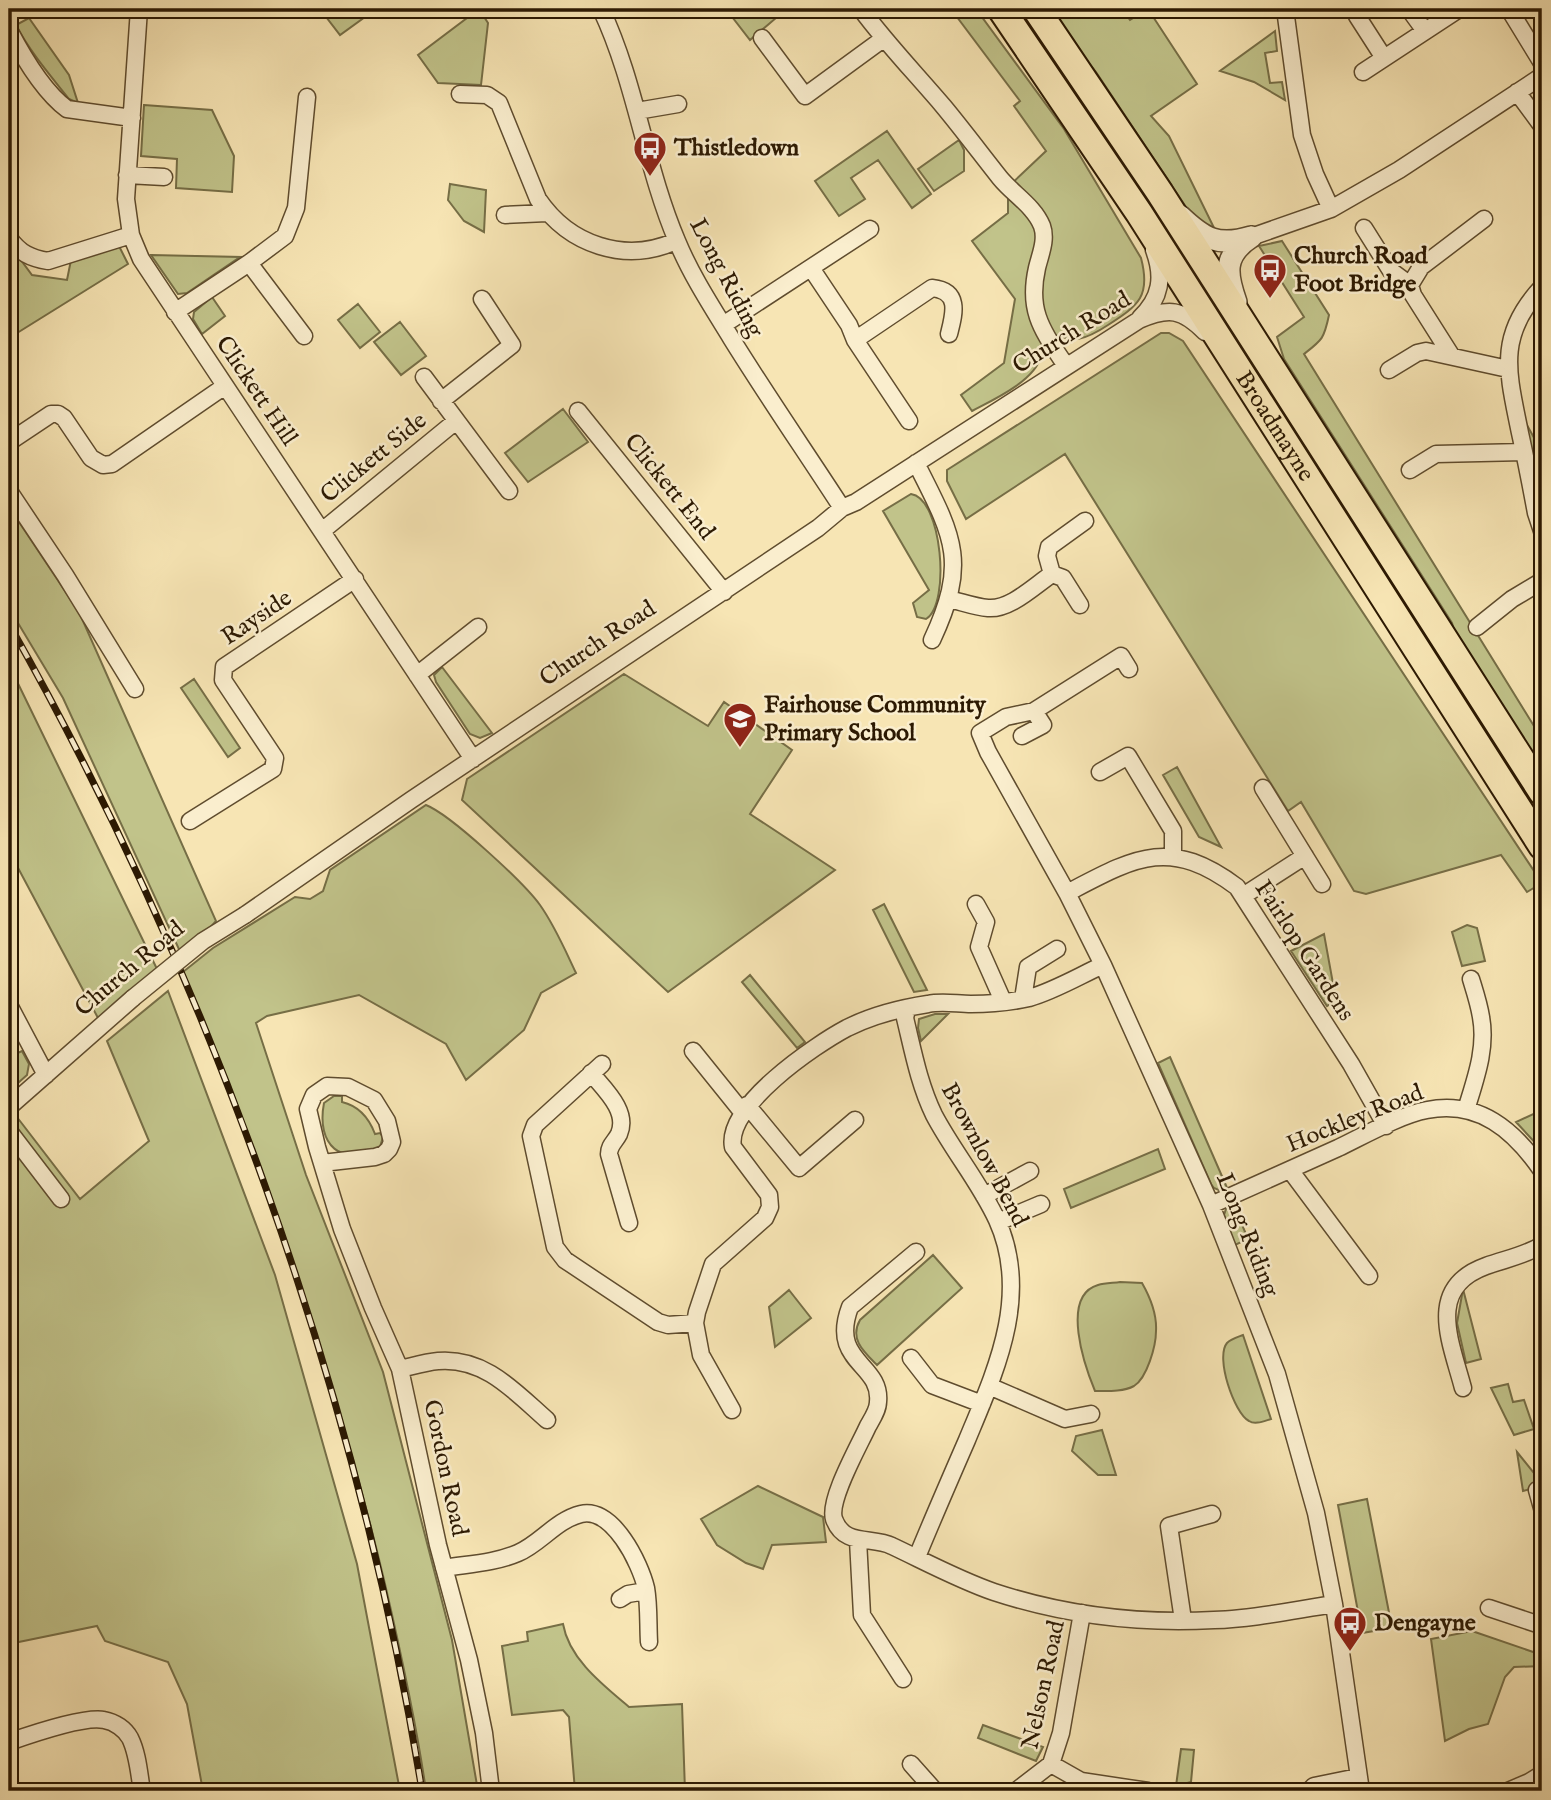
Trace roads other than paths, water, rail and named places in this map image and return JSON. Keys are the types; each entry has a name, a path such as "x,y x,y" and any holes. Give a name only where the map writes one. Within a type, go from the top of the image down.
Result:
{"main road":[{"name":"Broadmayne","path":"1001,9 1139,213 1542,846"},
{"name":"Broadmayne","path":"1036,9 1160,193 1542,792"}],"street":[{"name":"Clickett Hill","path":"139,9 126,198 131,235 141,259 473,759"},
{"name":"Long Riding","path":"601,9 620,53 676,241 696,282 842,508"},
{"path":"861,9 883,39 943,106 1008,187 1032,210 1042,226 1043,243 1033,296 1035,313 1041,329 1066,366"},
{"path":"1285,9 1302,135 1315,174 1331,209"},
{"path":"1409,9 1425,31"},
{"path":"1363,72 1459,9"},
{"path":"1509,9 1542,63"},
{"path":"1357,16 1384,58"},
{"path":"9,30 30,65 59,103 67,109 132,118"},
{"path":"762,38 805,96 883,39"},
{"path":"1160,193 1193,228 1206,237 1222,242 1251,237 1331,209 1399,170 1542,76"},
{"path":"1517,92 1542,126"},
{"path":"460,94 487,95 499,103 530,182 547,213 579,238 610,250 644,251 676,241"},
{"path":"175,312 285,236 296,208 306,97"},
{"path":"637,110 678,104"},
{"path":"127,175 164,177"},
{"path":"505,215 547,213"},
{"path":"1139,213 1159,262 1161,277 1157,297 1139,320"},
{"path":"1410,285 1421,267 1484,219"},
{"path":"1364,228 1391,271 1410,285 1413,295 1451,355"},
{"path":"723,325 870,229"},
{"path":"9,238 23,254 48,261 131,235"},
{"path":"1245,326 1231,288 1229,266 1240,244 1251,237"},
{"path":"249,263 304,337"},
{"path":"811,268 909,421"},
{"path":"855,340 932,288 944,291 953,302 955,312 949,334"},
{"path":"1542,288 1518,318 1511,340 1508,369 1536,513 1542,531"},
{"path":"441,401 512,345 482,299"},
{"name":"Church Road","path":"9,1107 133,998 203,942 724,592 818,528 842,508 856,502 1139,320 1166,311 1183,314 1193,320 1234,363"},
{"path":"1389,370 1421,352 1430,351 1508,369"},
{"path":"424,377 509,491"},
{"path":"9,442 51,414 58,414 64,418 91,458 103,465 112,464 225,386"},
{"name":"Clickett End","path":"578,411 724,592"},
{"name":"Clickett Side","path":"322,531 456,421"},
{"path":"1410,470 1436,454 1524,452"},
{"path":"916,463 948,531 953,551 953,578 949,598 932,640"},
{"path":"9,491 135,688"},
{"path":"1052,574 1047,556 1049,547 1085,521"},
{"path":"949,598 989,608 1000,607 1052,574"},
{"path":"1052,574 1063,578 1080,606"},
{"name":"Rayside","path":"190,821 273,769 275,758 223,680 224,667 355,579"},
{"path":"1477,627 1512,599 1542,581"},
{"path":"417,675 478,627"},
{"path":"1022,736 1043,725 1034,710 1121,656 1129,669"},
{"name":"Long Riding","path":"1034,710 1006,717 980,733 988,752 1068,893 1103,965 1211,1205 1258,1323 1290,1417 1316,1513 1334,1604 1360,1784"},
{"path":"1100,772 1128,755 1173,831 1173,856"},
{"path":"1263,788 1322,884"},
{"name":"Fairlop Gardens","path":"1068,893 1125,863 1158,856 1173,856 1217,872 1237,887 1243,896 1351,1065 1386,1126"},
{"path":"1243,896 1305,856"},
{"path":"976,904 986,922 979,947 1003,1002"},
{"path":"1023,999 1028,967 1057,949"},
{"path":"732,1410 702,1355 695,1323 713,1264 765,1218 770,1207 769,1195 733,1146 733,1132 745,1109 760,1091 848,1028 876,1017 931,1003 975,1004 1023,999 1045,992 1103,965"},
{"path":"1466,1110 1481,1057 1482,1038 1481,1019 1471,979"},
{"path":"9,1005 46,1075"},
{"name":"Brownlow Bend","path":"907,1009 905,1018 922,1087 934,1115 998,1222 1006,1248 1011,1295 1006,1335 989,1386 917,1557"},
{"path":"693,1051 799,1168 855,1121"},
{"path":"629,1223 609,1154 609,1148 620,1132 620,1112 596,1069 535,1125 531,1136 555,1247 565,1260 658,1322 668,1325 695,1323"},
{"name":"Gordon Road","path":"322,1163 375,1157 389,1149 391,1133 387,1121 374,1100 361,1091 336,1085 327,1086 314,1095 308,1109 322,1163 342,1229 400,1369 444,1568 470,1660 484,1733 491,1791"},
{"name":"Hockley Road","path":"1211,1205 1424,1110 1466,1110 1486,1116 1510,1131 1542,1171"},
{"path":"9,1131 61,1199"},
{"path":"1290,1170 1369,1276"},
{"path":"984,1196 1030,1171"},
{"path":"998,1222 1041,1204"},
{"path":"1463,1388 1447,1324 1448,1306 1454,1286 1480,1268 1522,1255 1542,1245"},
{"path":"916,1252 850,1307 845,1320 844,1334 848,1348 873,1381 878,1403 833,1507 835,1520 843,1533 858,1540 884,1542 994,1592 1082,1613 1131,1619 1183,1620 1254,1617 1334,1604"},
{"path":"911,1359 932,1385 982,1404"},
{"path":"400,1369 453,1360 475,1365 494,1374 547,1420"},
{"path":"989,1386 1065,1419 1091,1414"},
{"path":"1537,1490 1542,1508"},
{"path":"444,1568 519,1553 566,1520 589,1513 612,1523 635,1560 646,1591 649,1642"},
{"path":"1183,1620 1169,1526 1212,1514"},
{"path":"858,1540 862,1615 903,1679"},
{"path":"620,1600 628,1594 646,1591"},
{"path":"1489,1608 1537,1624 1542,1621"},
{"name":"Nelson Road","path":"1016,1791 1051,1765 1061,1733 1082,1613"},
{"path":"9,1742 93,1719 113,1723 122,1728 130,1738 136,1753 142,1791"},
{"path":"911,1763 935,1791"},
{"path":"1051,1765 1081,1781 1148,1791"},
{"path":"1508,1791 1542,1774"},
{"path":"1309,1791 1314,1786 1360,1784"}],"railway":[{"path":"9,624 82,759 149,899 211,1043 267,1190 316,1339 359,1490 394,1640 422,1791"}],"place":[{"name":"Thistledown","path":"650,178"},
{"name":"Church Road Foot Bridge","path":"1270,300"},
{"name":"Fairhouse Community Primary School","path":"740,749"},
{"name":"Dengayne","path":"1350,1653"}]}
